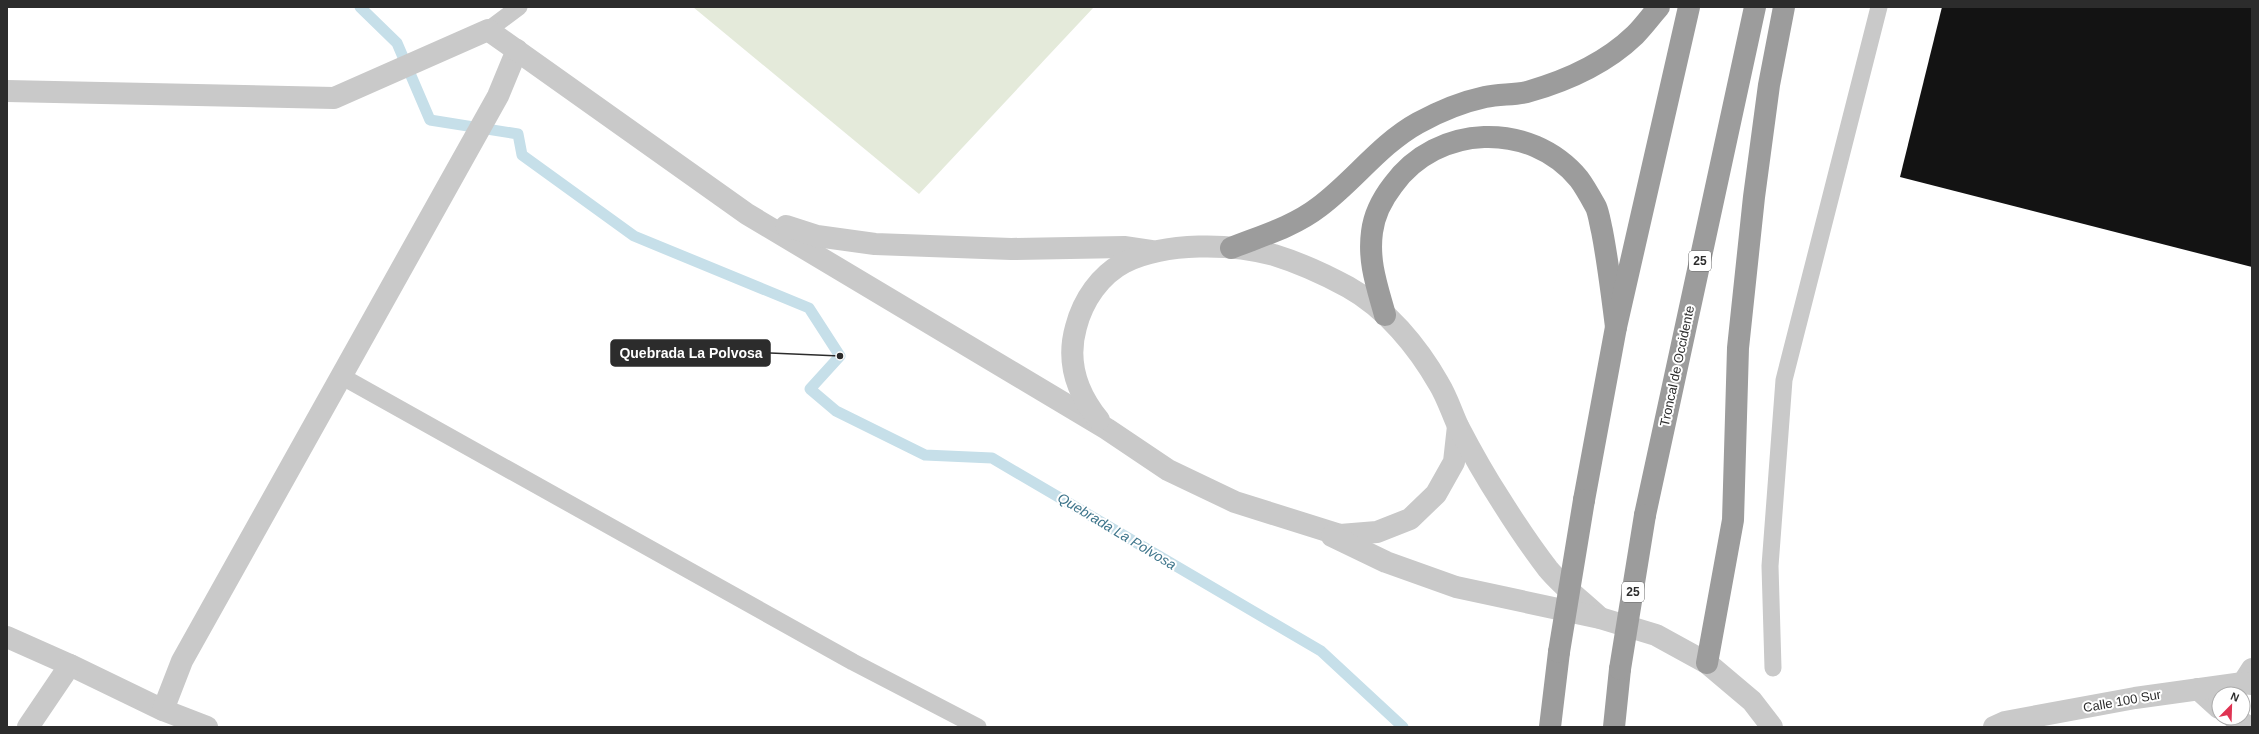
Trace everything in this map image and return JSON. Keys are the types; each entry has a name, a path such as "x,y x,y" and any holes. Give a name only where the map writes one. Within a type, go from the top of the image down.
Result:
{"highway":[{"path":"1231,248 1283,228 1318,208 1388,145 1416,124 1449,108 1484,97 1525,92 1564,80 1601,62 1635,35 1659,7"},
{"path":"1550,727 1559,652 1584,500 1616,327 1689,7"},
{"name":"Troncal de Occidente","path":"1614,727 1620,668 1645,515 1755,7"},
{"path":"1707,663 1733,520 1738,348 1754,197 1769,85 1784,7"},
{"path":"1384,315 1370,261 1372,230 1383,198 1404,170 1430,151 1465,138 1501,136 1529,143 1554,157 1579,179 1597,209 1605,248 1616,327"}],"street":[{"path":"7,90 334,98 488,30 747,214 1107,429 1168,470 1235,502 1340,535 1376,532 1410,518 1436,494 1454,462 1458,426"},
{"path":"162,710 182,660 470,147 498,96 517,50"},
{"path":"747,214 817,236 875,244 1011,249 1124,247 1156,252"},
{"path":"1107,429 1085,403 1074,373 1072,340 1081,309 1099,282 1125,262 1156,252 1193,247 1231,248 1273,255 1313,269 1351,289 1384,315 1419,354 1440,385 1458,426 1501,500 1549,570 1600,618"},
{"path":"1305,524 1386,562 1456,587 1600,618 1656,635 1707,663 1752,701 1772,727"},
{"path":"7,637 70,665 162,710 207,727"},
{"path":"28,727 70,665"},
{"name":"Calle 100 Sur","path":"1994,727 2005,722 2249,679"},
{"path":"2198,689 2211,701"}],"lane":[{"path":"488,30 519,7"},
{"path":"1773,668 1770,566 1784,380 1879,7"},
{"path":"341,376 853,662 978,727"}],"green space":[{"path":"693,7 1094,7 919,194"}],"building":[{"path":"1942,7 2252,7 2252,267 1900,177"}],"waterway":[{"name":"Quebrada La Polvosa","path":"360,7 397,43 430,120 518,134 522,155 634,236 809,308 840,356 810,389 836,411 925,455 992,458 1321,651 1403,727"}],"place":[{"name":"Quebrada La Polvosa","path":"840,356"}]}
